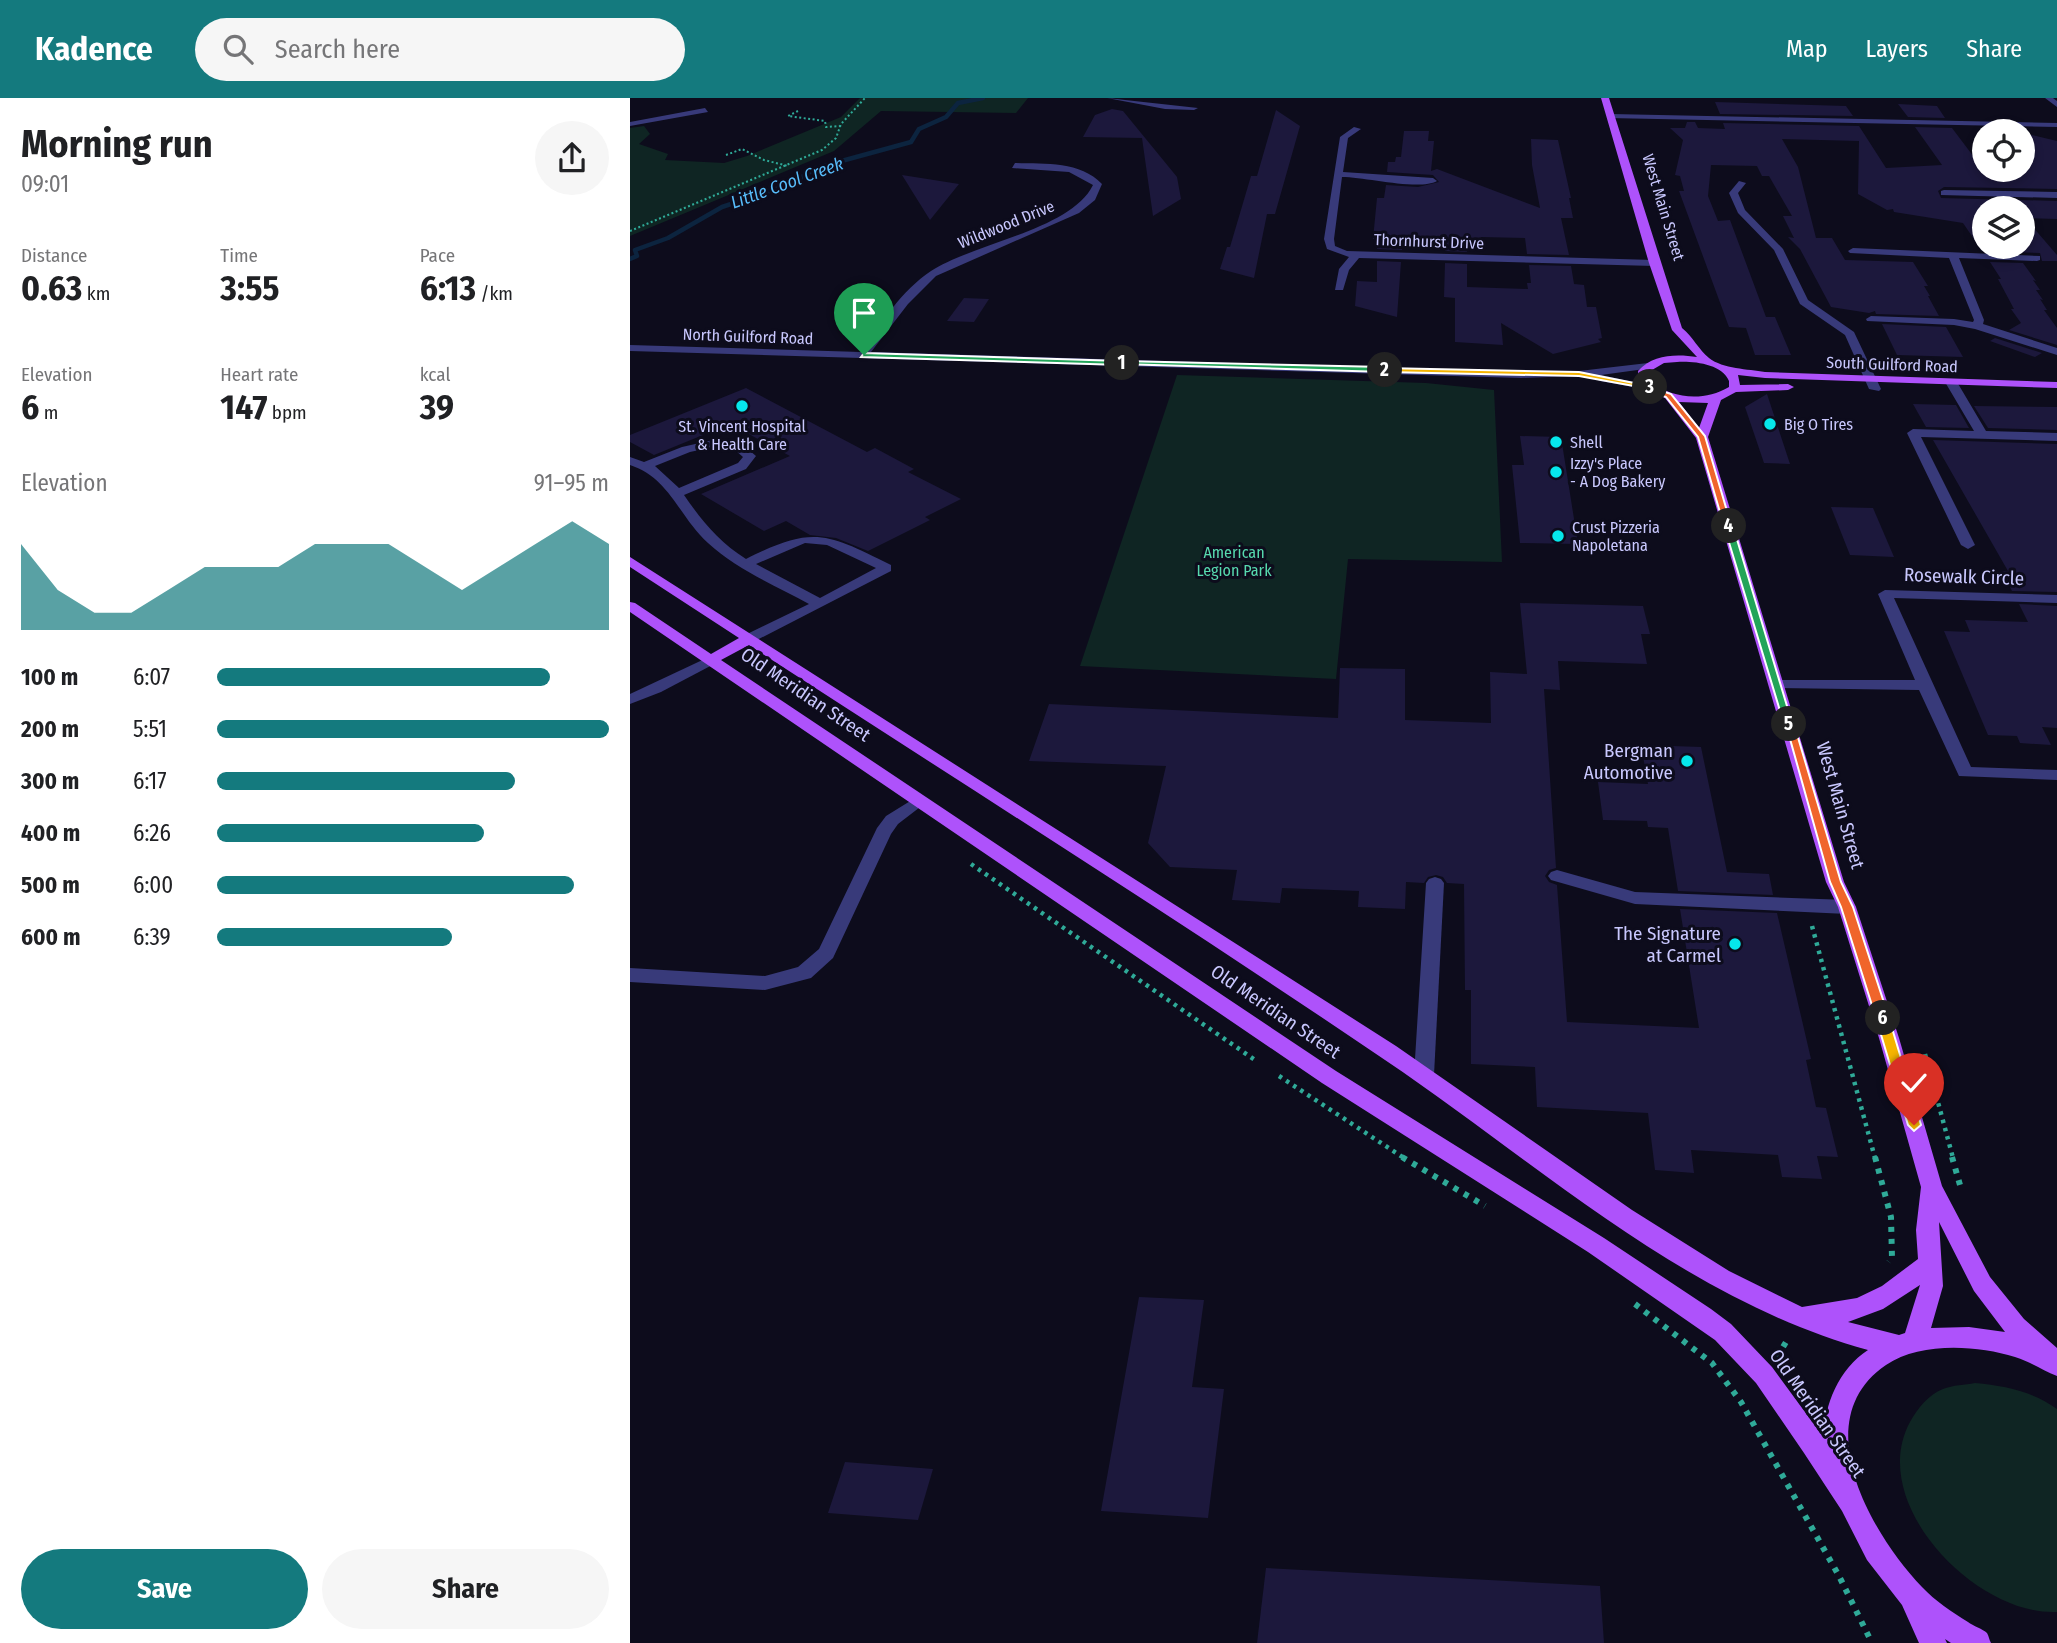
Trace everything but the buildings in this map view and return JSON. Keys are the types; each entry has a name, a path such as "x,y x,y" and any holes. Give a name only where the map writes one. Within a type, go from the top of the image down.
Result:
{"main road":[{"name":"West Main Street","path":"1605,98 1654,264 1677,330 1687,337 1706,361"},
{"path":"1661,361 1677,330"},
{"path":"1706,361 1683,358 1661,361 1648,366 1643,376 1650,387 1668,396 1693,400 1716,398 1734,389 1737,383 1727,370"},
{"name":"South Guilford Road","path":"1706,361 1727,370 1765,375 2057,394"},
{"name":"South Guilford Road","path":"1734,389 1873,384"},
{"name":"South Guilford Road","path":"1954,387 2057,385"},
{"name":"West Main Street","path":"1668,396 1691,427 1702,436 1831,869 1847,907 1889,1038 1932,1187 1982,1284 2016,1327 2057,1364"},
{"path":"1702,436 1707,415 1716,398"},
{"name":"Old Meridian Street","path":"630,561 1424,1075 1606,1203 1700,1265 1773,1306 1839,1332 1906,1345"},
{"name":"Old Meridian Street","path":"630,606 1329,1077 1596,1245 1703,1317 1723,1332 1764,1375 1849,1501"},
{"path":"711,660 750,638"},
{"name":"West Main Street","path":"1906,1345 1930,1297 1932,1262 1927,1230 1932,1187"},
{"path":"1798,1316 1824,1317 1864,1308 1902,1286 1932,1262"},
{"path":"1977,1643 1933,1614 1911,1595 1882,1557 1849,1501 1837,1462 1835,1429 1840,1408 1860,1370 1872,1359 1930,1338 1982,1339 2031,1351 2057,1364"},
{"path":"1911,1595 1933,1643"}],"street":[{"path":"1111,98 1165,107 1194,108"},
{"path":"2049,98 2057,105"},
{"path":"630,124 705,110"},
{"path":"1611,116 2057,125"},
{"name":"Thornhurst Drive","path":"1357,130 1344,137 1338,174 1329,243 1338,251 1356,255 1654,264"},
{"name":"Wildwood Drive","path":"864,355 911,295 934,274 972,253 1066,217 1085,206 1097,191 1098,184 1092,178 1076,171 1016,166"},
{"path":"1338,174 1358,174 1402,182 1433,181"},
{"path":"1742,183 1733,193 1738,207 1778,249 1804,302 1850,334 1873,384"},
{"path":"1944,193 2057,195"},
{"path":"1853,251 1954,257 2037,258"},
{"path":"1339,288 1345,269 1356,255"},
{"path":"1954,257 1979,320 1977,326"},
{"path":"1871,319 1954,322 1977,326 2057,352"},
{"name":"North Guilford Road","path":"630,348 1521,374 1579,374 1648,366"},
{"name":"North Guilford Road","path":"1579,374 1650,387"},
{"path":"1954,387 1982,435"},
{"path":"1968,545 1913,433 2057,437"},
{"path":"647,465 712,443 728,443 743,449 750,456 742,466 678,493"},
{"path":"630,461 647,465 678,493 712,540 748,564 820,604"},
{"path":"748,564 783,545 812,537 831,540 886,568 750,638"},
{"name":"Rosewalk Circle","path":"2057,599 1885,594 1965,772 2057,775"},
{"path":"630,699 711,660"},
{"path":"1777,685 1924,685"},
{"path":"630,975 765,983 804,973 826,953 883,832 892,820 920,801"},
{"path":"1557,876 1635,898 1847,907"},
{"path":"1424,1075 1435,883"}],"path":[{"path":"630,231 822,150 836,138 841,126 865,98"},
{"path":"798,111 788,116 825,121 826,127 841,126"},
{"path":"726,155 737,149 753,151 763,159 789,166"},
{"path":"1806,905 1891,1217 1892,1258"},
{"path":"1925,1054 1964,1197"},
{"path":"1279,1076 1436,1179 1488,1207"},
{"path":"1632,1301 1646,1315 1712,1363 1741,1402 1839,1576 1872,1643"},
{"path":"1741,1402 1784,1347 1798,1316"}],"green space":[{"path":"860,98 1028,98 1016,113 881,111 834,151 630,236 630,128 644,126 650,134 639,144 668,154 665,160 724,163 841,117"},
{"name":"American Legion Park","path":"1177,375 1426,383 1494,390 1502,562 1348,559 1336,679 1080,666"},
{"path":"1975,1383 2018,1390 2057,1409 2057,1612 2026,1608 1994,1595 1963,1575 1937,1549 1916,1519 1903,1486 1900,1454 1916,1412 1928,1398 1943,1389"}],"waterway":[{"name":"Little Cool Creek","path":"630,259 637,256 635,250 668,238 722,207 791,184 816,168 911,142 919,129 946,117 958,103 983,98"}],"place":[{"name":"St. Vincent Hospital & Health Care","path":"742,406"},
{"name":"Big O Tires","path":"1770,424"},
{"name":"Shell","path":"1556,442"},
{"name":"Izzy's Place - A Dog Bakery","path":"1556,472"},
{"name":"Crust Pizzeria Napoletana","path":"1558,536"},
{"name":"Bergman Automotive","path":"1687,761"},
{"name":"The Signature at Carmel","path":"1735,944"}],"route":[{"path":"864,355 1579,374 1650,387 1668,396 1682,411 1691,427 1702,436 1823,843 1835,882 1847,907 1914,1125"}]}
